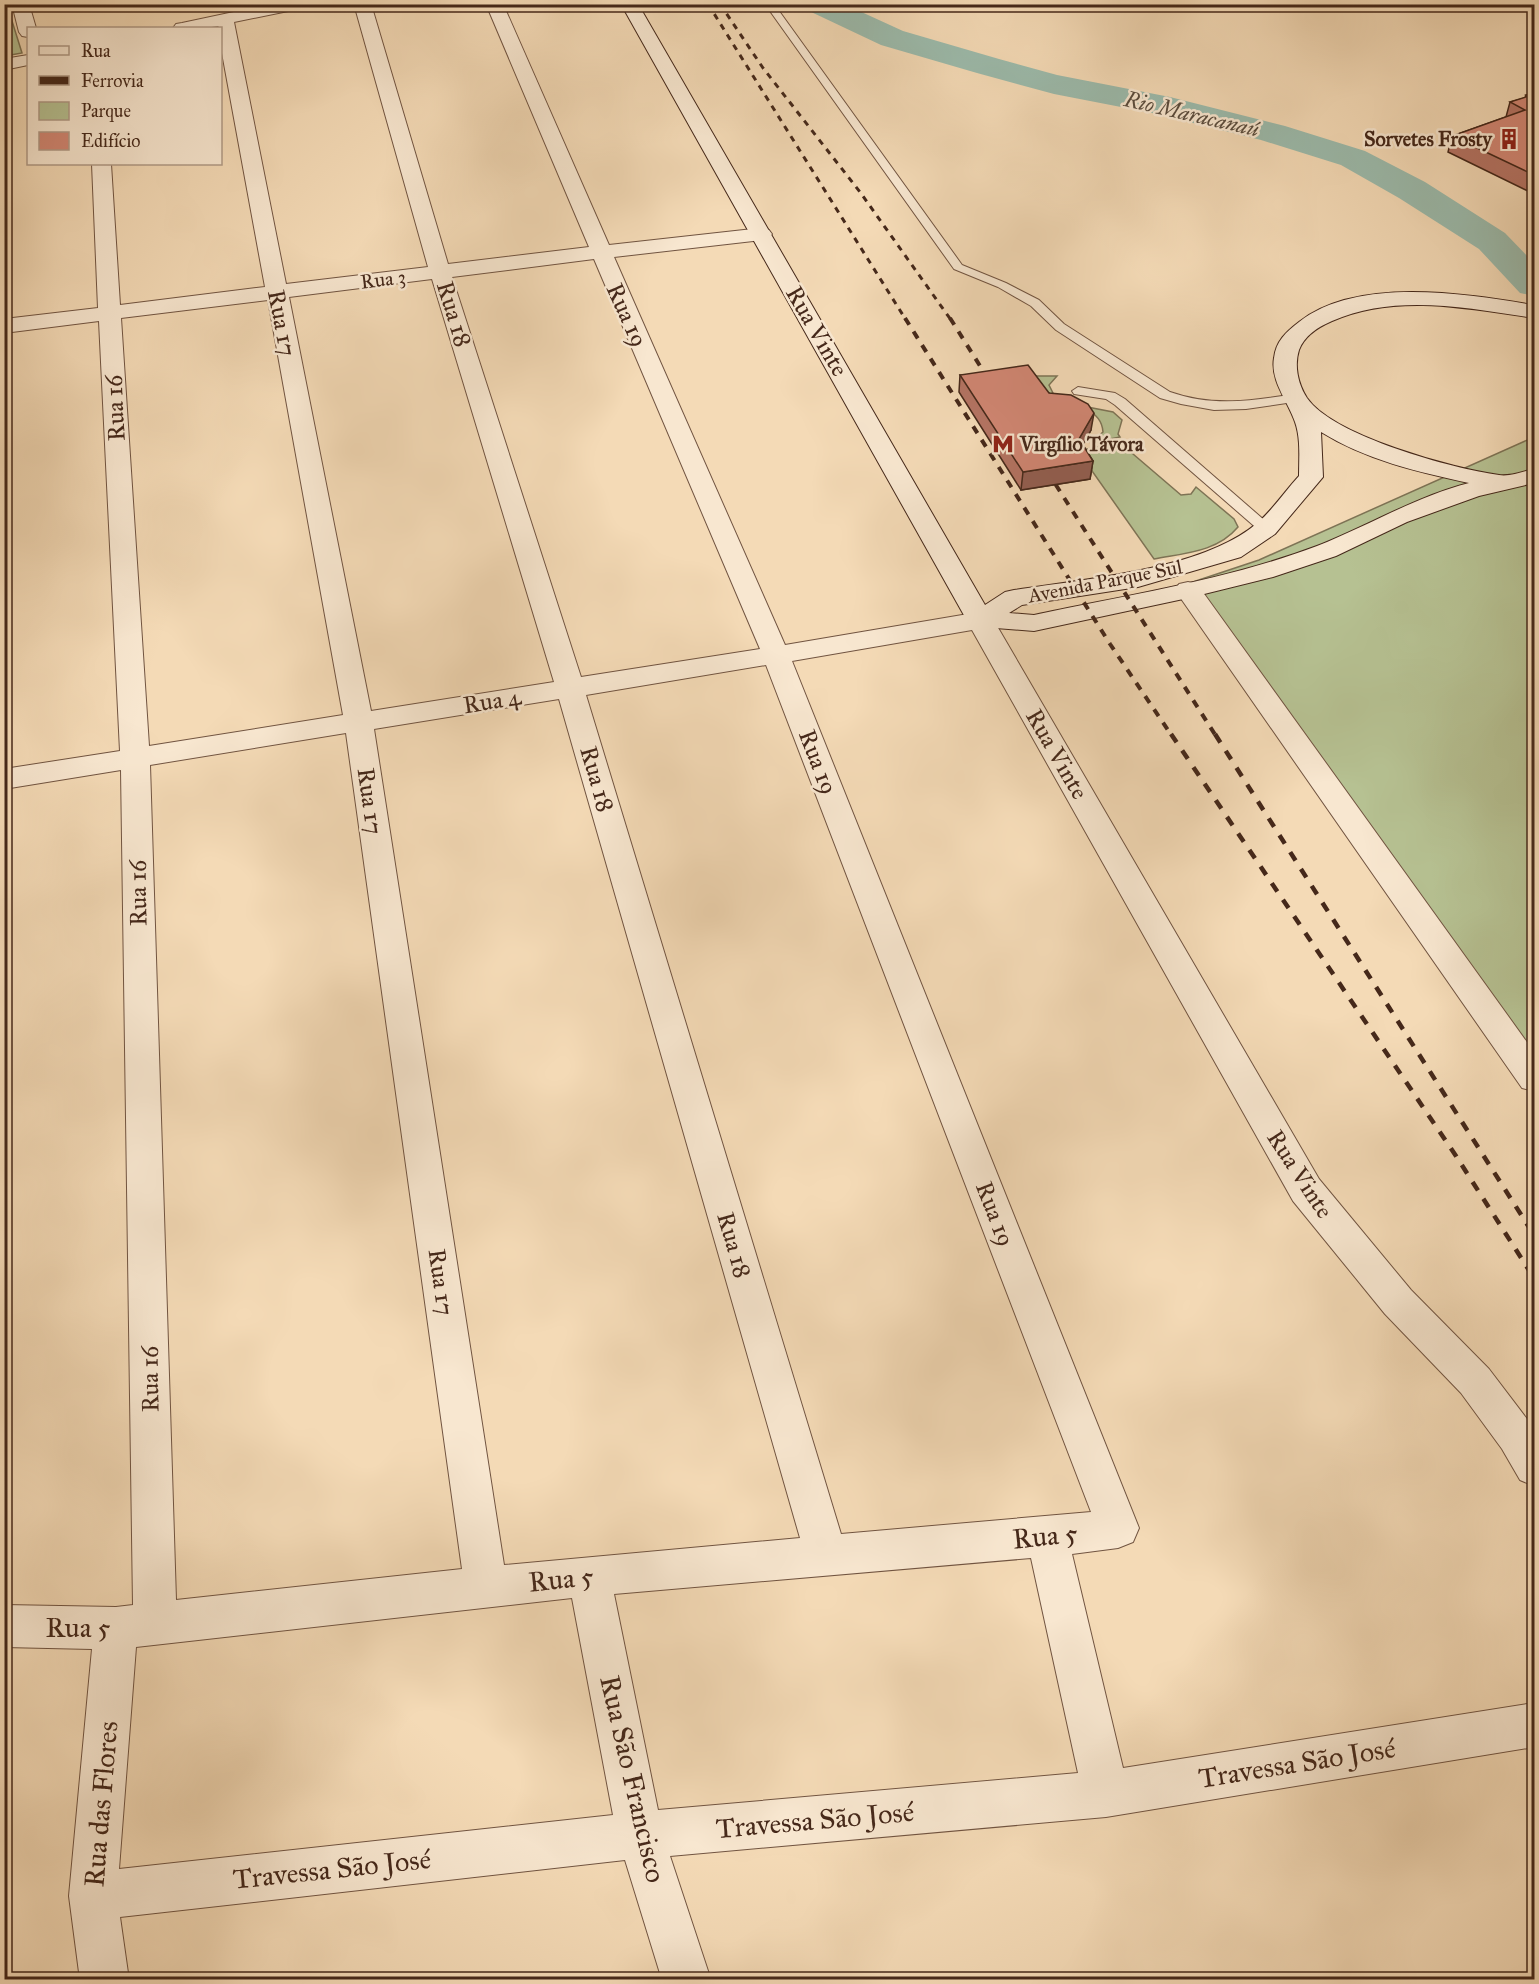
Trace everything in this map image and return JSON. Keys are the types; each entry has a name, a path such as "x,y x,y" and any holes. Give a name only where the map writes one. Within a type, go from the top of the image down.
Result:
{"street":[{"path":"20,4 27,28"},
{"path":"187,27 298,4"},
{"name":"Rua 18","path":"362,4 440,272 570,688 826,1555"},
{"name":"Rua 19","path":"494,4 776,655 1118,1528"},
{"name":"Rua Vinte","path":"629,4 1306,1190 1398,1302 1476,1382 1516,1436 1534,1467"},
{"name":"Rua 17","path":"225,20 359,723 486,1588"},
{"path":"4,65 27,60"},
{"name":"Rua 16","path":"101,165 135,760 136,1626"},
{"name":"Rua 3","path":"4,326 276,291 762,234"},
{"name":"Avenida Parque Sul","path":"980,620 1014,598 1138,579 1232,552 1266,529 1311,477 1311,440 1307,422 1286,377 1285,358 1292,338 1314,321 1343,308 1372,302 1411,299 1447,299 1534,311"},
{"path":"1296,400 1337,432 1378,450 1427,467 1503,483"},
{"name":"Avenida Parque Sul","path":"980,620 1034,623 1264,571 1327,551 1398,517 1472,490 1534,476"},
{"path":"1188,590 1534,1078"},
{"name":"Rua 4","path":"4,779 135,760 980,620"},
{"name":"Rua 5","path":"4,1626 136,1626 589,1576 1047,1537 1118,1528"},
{"path":"1047,1537 1106,1794"},
{"name":"Rua São Francisco","path":"589,1576 640,1835 687,1980"},
{"name":"Rua das Flores","path":"105,1980 93,1896 136,1626"},
{"name":"Travessa São José","path":"93,1896 640,1835 1106,1794 1534,1725"}],"lane":[{"path":"769,4 958,267 1002,285 1035,303 1060,327 1165,395 1181,402 1209,407 1235,407 1296,400"},
{"path":"1078,391 1110,396 1120,402 1266,529"}],"green space":[{"path":"5,4 22,53 5,56"},
{"path":"1035,376 1057,376 1049,385 1054,395 1072,404 1113,412 1122,420 1118,434 1120,437 1090,443 1103,432 1096,416 1071,405 1044,402"},
{"path":"1534,437 1534,1078 1187,584 1259,560"},
{"path":"1119,442 1181,495 1191,494 1196,487 1234,519 1238,527 1230,535 1210,547 1154,559 1078,451"}],"building":[{"name":"Sorvetes Frosty","path":"1534,92 1534,175 1452,136 1525,110 1510,102"},
{"path":"1028,365 1049,393 1071,395 1088,404 1094,413 1079,439 1093,461 1023,472 960,375"}],"waterway":[{"name":"Rio Maracanaú","path":"818,4 892,38 988,66 1054,84 1158,104 1273,133 1353,158 1412,190 1492,241 1534,285"}],"railway":[{"path":"708,4 906,320"},
{"path":"720,4 763,68 860,192 951,320"},
{"path":"905,318 1110,644 1172,736"},
{"path":"950,318 992,385"},
{"path":"1047,471 1216,736"},
{"path":"1171,734 1456,1156 1534,1278"},
{"path":"1215,734 1534,1235"}],"place":[{"name":"Sorvetes Frosty","path":"1509,139"},
{"name":"Virgílio Távora","path":"1003,444"}]}
